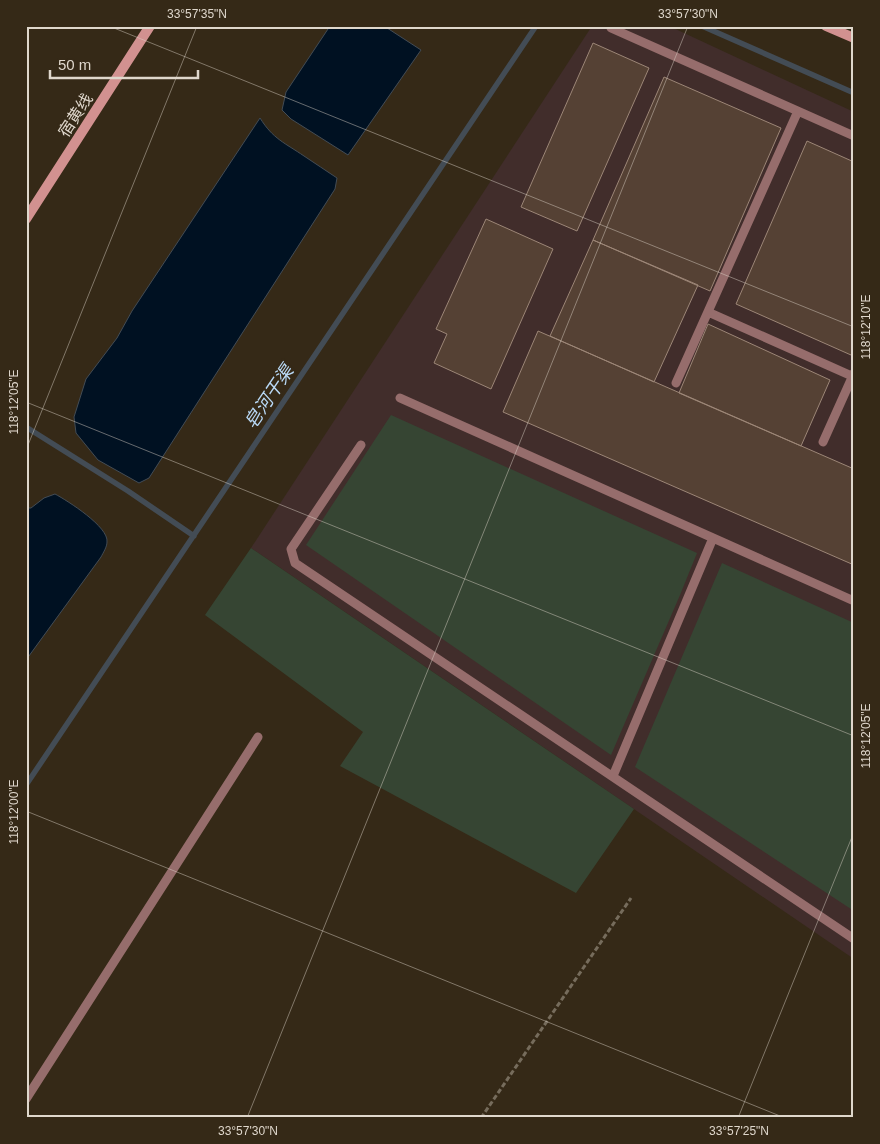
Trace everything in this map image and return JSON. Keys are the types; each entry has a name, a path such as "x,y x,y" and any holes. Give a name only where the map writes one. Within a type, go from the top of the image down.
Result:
{"main road":[{"name":"宿黄线","path":"26,219 150,26"},
{"path":"826,26 854,38"}],"lane":[{"path":"611,28 854,136"},
{"path":"676,383 798,111"},
{"path":"708,312 853,376 823,442"},
{"path":"400,398 854,601"},
{"path":"361,445 291,549 295,563 854,939"},
{"path":"613,776 713,538"},
{"path":"26,1099 258,737"}],"path":[{"path":"480,1118 631,898"}],"shaded area":[{"path":"592,26 669,26 854,112 854,959 251,548"}],"green space":[{"path":"391,415 697,553 611,755 306,545"},
{"path":"251,548 634,809 576,893 340,766 363,732 205,615"},
{"path":"722,563 854,623 854,911 635,767"}],"water":[{"path":"330,26 384,26 421,50 348,155 291,119 282,110 286,92"},
{"path":"260,118 280,140 337,178 335,189 149,478 139,483 98,460 76,433 74,417 86,379 117,338 132,311"},
{"path":"55,494 78,508 95,522 106,536 107,544 101,557 26,660 26,508 31,508 44,498"}],"building":[{"path":"593,43 649,68 577,231 521,207"},
{"path":"664,77 781,128 710,291 593,240"},
{"path":"807,141 854,162 854,348 851,355 736,304"},
{"path":"486,219 553,249 491,389 434,363 447,334 436,329"},
{"path":"593,240 698,285 654,382 550,336"},
{"path":"708,324 830,380 801,446 679,393"},
{"path":"538,331 854,469 854,565 503,412"}],"waterway":[{"name":"皂河干渠","path":"26,785 536,26"},
{"path":"702,26 854,93"},
{"path":"26,427 128,491 194,536"}]}
